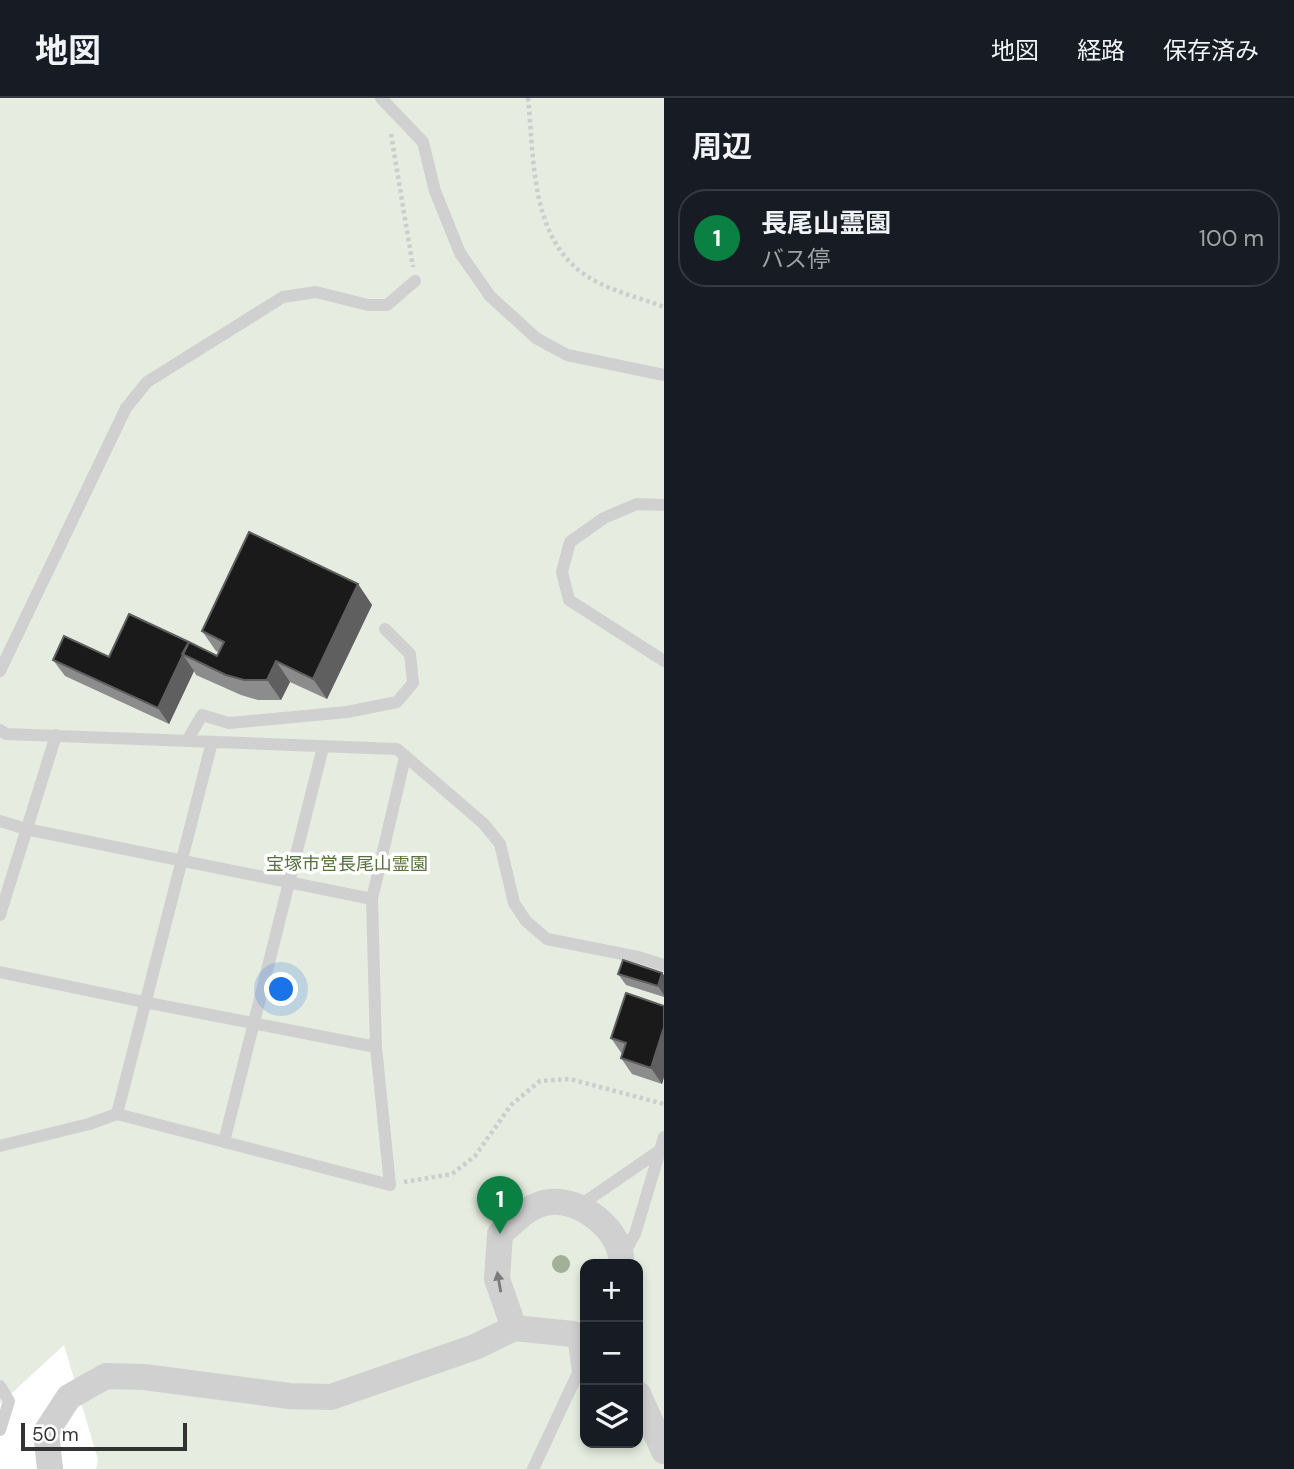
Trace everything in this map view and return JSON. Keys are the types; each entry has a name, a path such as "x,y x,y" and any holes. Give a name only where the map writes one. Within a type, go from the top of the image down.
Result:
{"street":[{"path":"514,1328 497,1279 500,1234 529,1208 551,1202 579,1206 608,1227 620,1259"},
{"path":"50,1469 46,1432 69,1397 106,1376 144,1377 289,1396 331,1396 475,1347 514,1328 580,1334"},
{"path":"643,1405 664,1451"}],"lane":[{"path":"383,100 423,142 435,191 460,253 490,296 536,338 567,355 664,375"},
{"path":"0,671 126,408 148,383 283,297 316,292 368,305 387,305 415,281"},
{"path":"664,505 637,504 604,518 570,542 562,572 569,600 664,661"},
{"path":"187,741 202,715 229,723 347,712 397,702 413,682 410,654 385,629"},
{"path":"0,730 6,734 397,749 484,824 500,844 514,903 526,921 547,939 638,957 664,965"},
{"path":"0,915 56,735"},
{"path":"117,1114 212,742"},
{"path":"224,1142 323,747"},
{"path":"0,1146 89,1124 117,1114 390,1185 376,1046 372,899 405,757"},
{"path":"0,821 26,829 372,899"},
{"path":"0,972 376,1046"},
{"path":"622,1259 635,1234 664,1137"},
{"path":"579,1206 659,1151"},
{"path":"533,1469 578,1373 580,1347"},
{"path":"0,1386 9,1401 0,1430"}],"path":[{"path":"528,98 538,196 546,229 570,264 598,282 664,307"},
{"path":"383,100 415,281"},
{"path":"390,1185 452,1174 475,1156 511,1105 540,1081 570,1079 664,1104"}],"green space":[{"name":"宝塚市営長尾山霊園","path":"0,98 664,98 664,1469 96,1469 98,1460 64,1345 0,1404"}],"building":[{"path":"249,532 358,584 313,679 276,661 267,680 244,680 226,675 182,654 189,642 217,656 224,642 202,631"},
{"path":"129,614 189,642 158,708 53,660 64,636 109,657"},
{"path":"623,960 662,973 658,986 618,974"},
{"path":"626,993 664,1006 664,1027 651,1068 621,1058 626,1043 611,1038"}],"place":[{"name":"長尾山霊園","path":"500,1234"}]}
